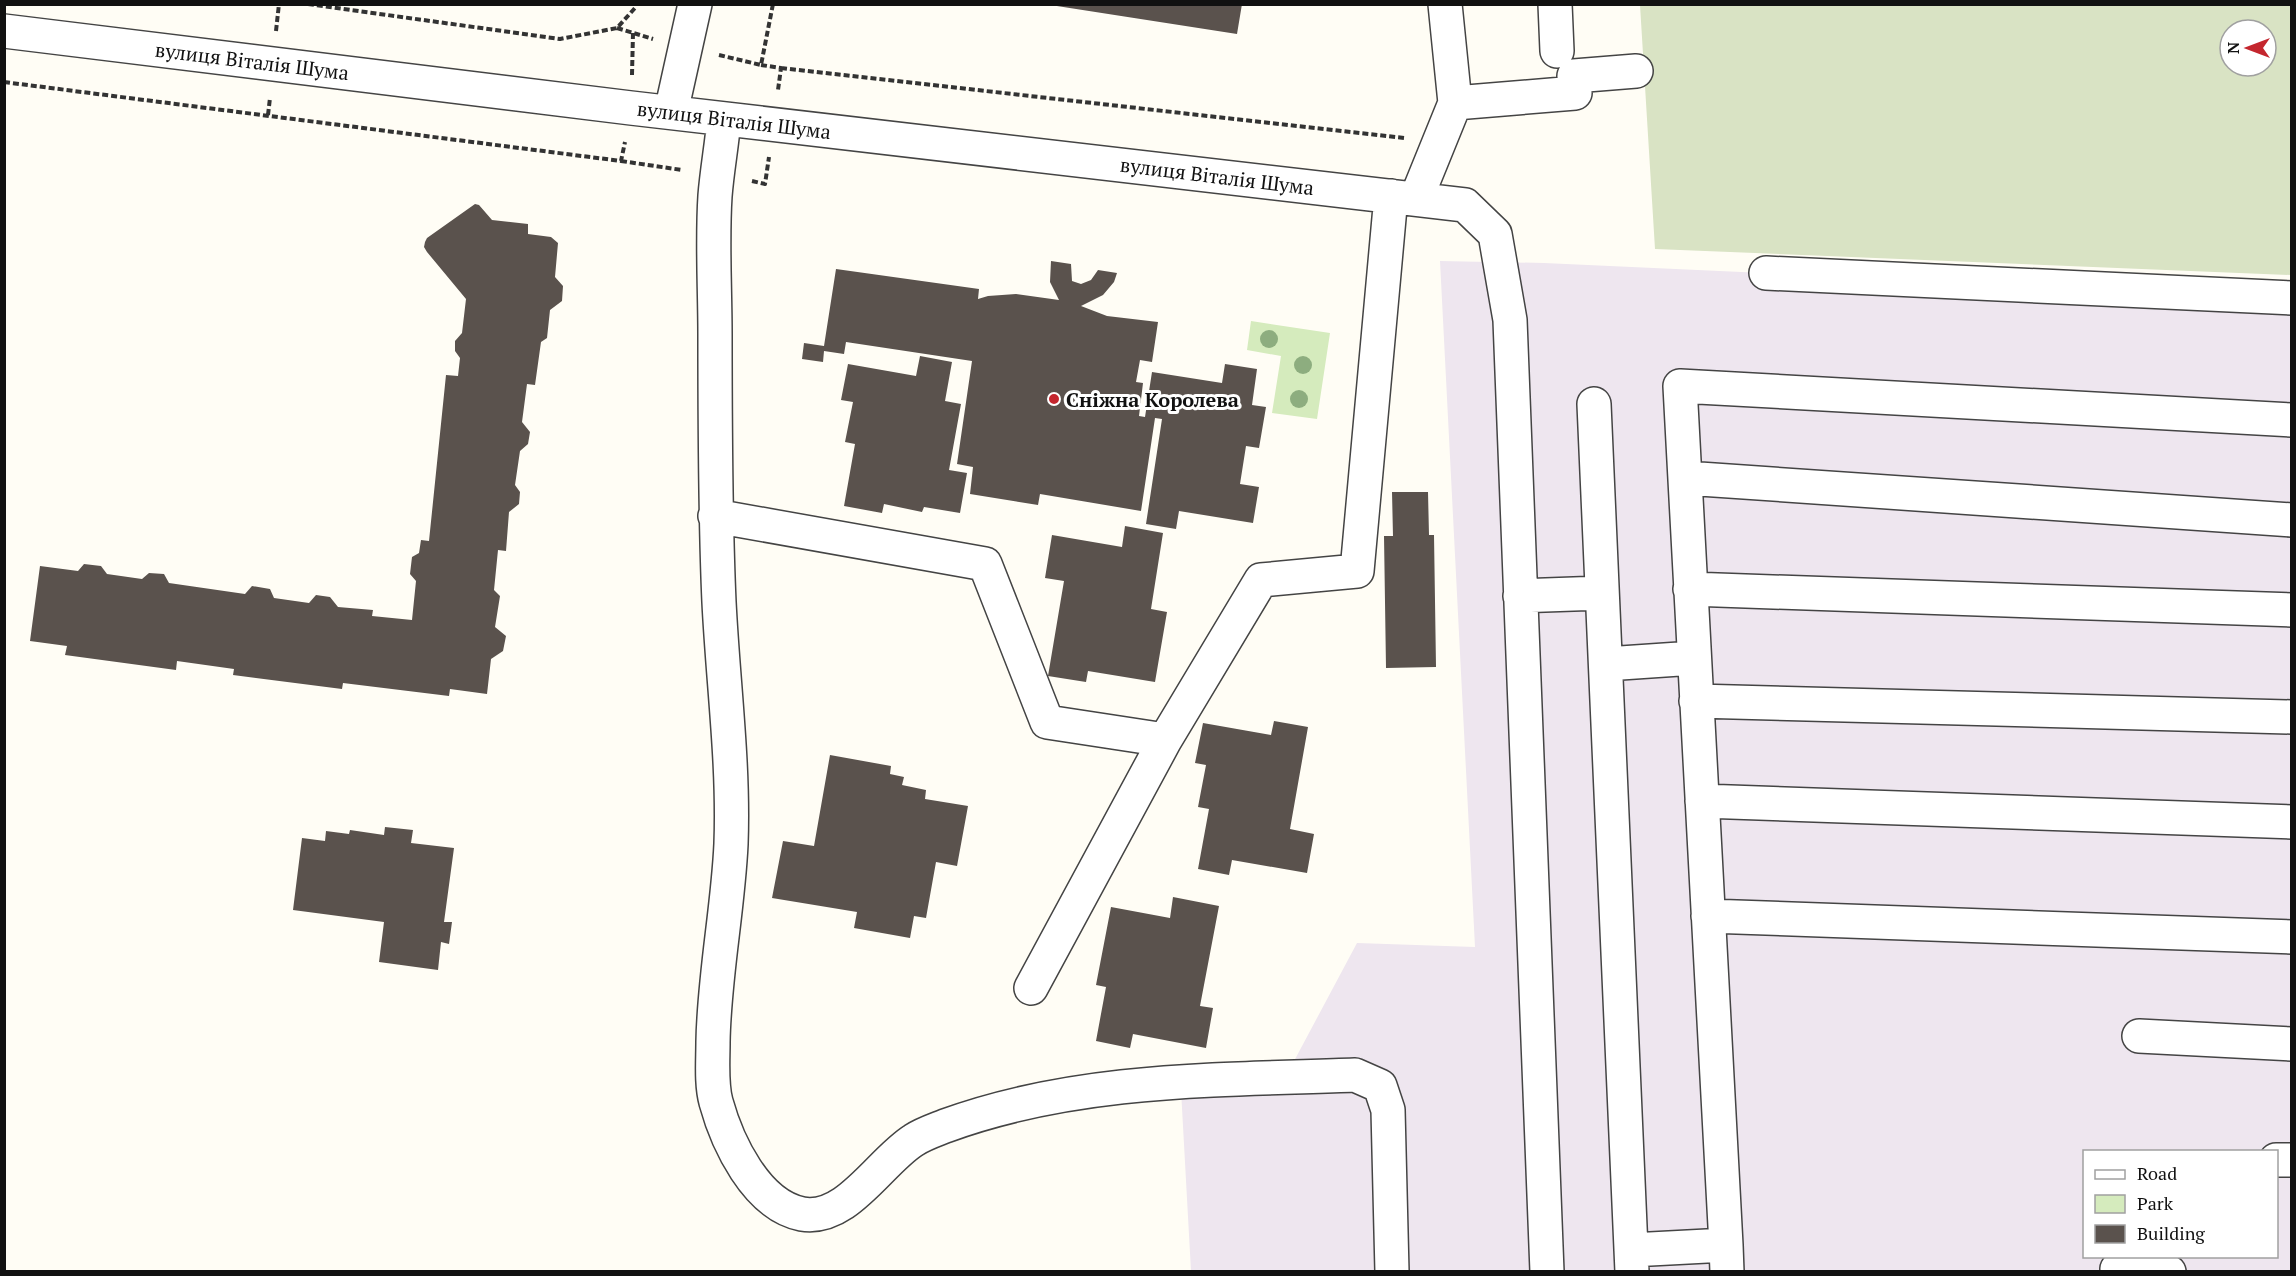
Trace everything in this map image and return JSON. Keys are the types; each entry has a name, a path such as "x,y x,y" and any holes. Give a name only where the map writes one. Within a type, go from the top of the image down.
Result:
{"street":[{"path":"671,112 695,4"},
{"path":"1031,988 1165,740 1261,580 1357,571 1403,197 1455,103 1445,4"},
{"path":"1555,4 1557,51"},
{"name":"вулиця Віталія Шума","path":"4,31 631,108 1465,205 1495,234 1509,320 1520,596"},
{"path":"1455,103 1575,93 1574,76 1636,71"},
{"path":"724,118 715,194 715,516 722,659 731,761 731,845 713,1011 714,1079 715,1099 742,1164 754,1181 783,1206 798,1213 814,1215 835,1207 853,1196 914,1140 1003,1108 1069,1094 1178,1081 1355,1075 1380,1086 1388,1110 1392,1272"},
{"path":"1766,273 2292,298"},
{"path":"1594,404 1631,1261 1726,1258 1680,386 2292,420"},
{"path":"1684,478 2292,520"},
{"path":"715,516 985,564 1047,722 1165,740"},
{"path":"1690,589 2292,610"},
{"path":"1547,1272 1520,596 1602,593"},
{"path":"1606,664 1694,658"},
{"path":"1696,701 2292,717"},
{"path":"1702,801 2292,822"},
{"path":"1708,916 2292,937"},
{"path":"2139,1036 2292,1044"},
{"path":"2117,1269 2169,1272"}],"path":[{"path":"308,4 560,39 617,28 635,4"},
{"path":"4,82 621,161 631,108 633,33"},
{"path":"782,68 1407,139"}],"shaded area":[{"path":"1440,261 1544,263 2291,297 2291,1271 1191,1271 1181,1090 1277,1093 1357,943 1475,947"}],"green space":[{"path":"1640,5 2291,5 2291,275 1655,249"},
{"path":"1251,321 1330,333 1317,419 1272,413 1281,356 1247,350"}],"building":[{"path":"1044,4 1242,4 1237,34"},
{"path":"475,204 479,205 492,220 528,224 528,234 551,237 558,243 555,277 563,286 562,301 550,310 547,338 541,342 535,385 527,384 522,422 530,432 528,444 520,451 515,485 520,492 519,504 509,512 506,551 498,550 494,590 500,596 495,627 506,636 503,651 491,659 487,694 450,689 449,696 343,683 342,689 233,675 234,669 177,661 176,670 65,655 67,646 30,641 40,566 78,571 84,564 101,566 107,574 142,579 149,573 164,574 169,583 245,594 252,586 270,589 274,598 309,603 316,595 330,597 338,607 373,610 372,616 412,620 416,581 410,574 412,557 419,553 421,540 429,541 446,375 458,376 460,358 455,351 455,341 462,333 466,299 424,247 427,238"},
{"path":"1051,261 1071,264 1072,281 1081,284 1091,280 1098,270 1117,273 1114,282 1103,295 1081,306 1107,316 1158,322 1152,362 1140,360 1136,382 1143,383 1139,416 1145,417 1152,372 1222,383 1225,364 1257,369 1252,405 1266,407 1259,448 1246,446 1240,484 1259,487 1253,523 1179,511 1176,529 1146,524 1162,419 1155,418 1141,511 1040,494 1038,505 970,494 973,467 957,464 972,361 846,342 844,354 824,351 823,362 802,359 804,343 824,346 836,269 979,289 978,299 1016,294 1059,300 1050,282"},
{"path":"920,356 952,362 945,401 961,404 949,470 967,473 960,513 924,507 922,512 884,504 882,513 844,506 855,444 845,442 853,402 841,400 848,364 916,376"},
{"path":"1392,492 1428,492 1429,535 1434,535 1436,667 1386,668 1384,536 1393,536"},
{"path":"1125,526 1163,533 1151,609 1167,612 1155,682 1088,671 1086,682 1048,676 1064,581 1045,578 1052,535 1122,547"},
{"path":"1274,721 1308,727 1290,829 1314,834 1307,873 1232,860 1229,875 1198,869 1209,809 1198,807 1206,765 1195,763 1203,723 1271,735"},
{"path":"830,755 891,766 890,774 904,777 902,785 926,790 925,799 968,806 957,866 936,862 926,918 914,916 910,938 854,928 857,912 772,898 783,841 814,846"},
{"path":"385,827 413,830 411,843 454,848 444,922 452,922 449,944 441,942 438,970 379,962 384,922 293,910 302,838 325,841 326,831 349,834 350,830 384,835"},
{"path":"1173,897 1219,906 1200,1006 1213,1008 1206,1048 1133,1034 1130,1048 1096,1041 1106,987 1096,985 1111,907 1170,918"}],"place":[{"name":"Сніжна Королева","path":"1054,399"}]}
